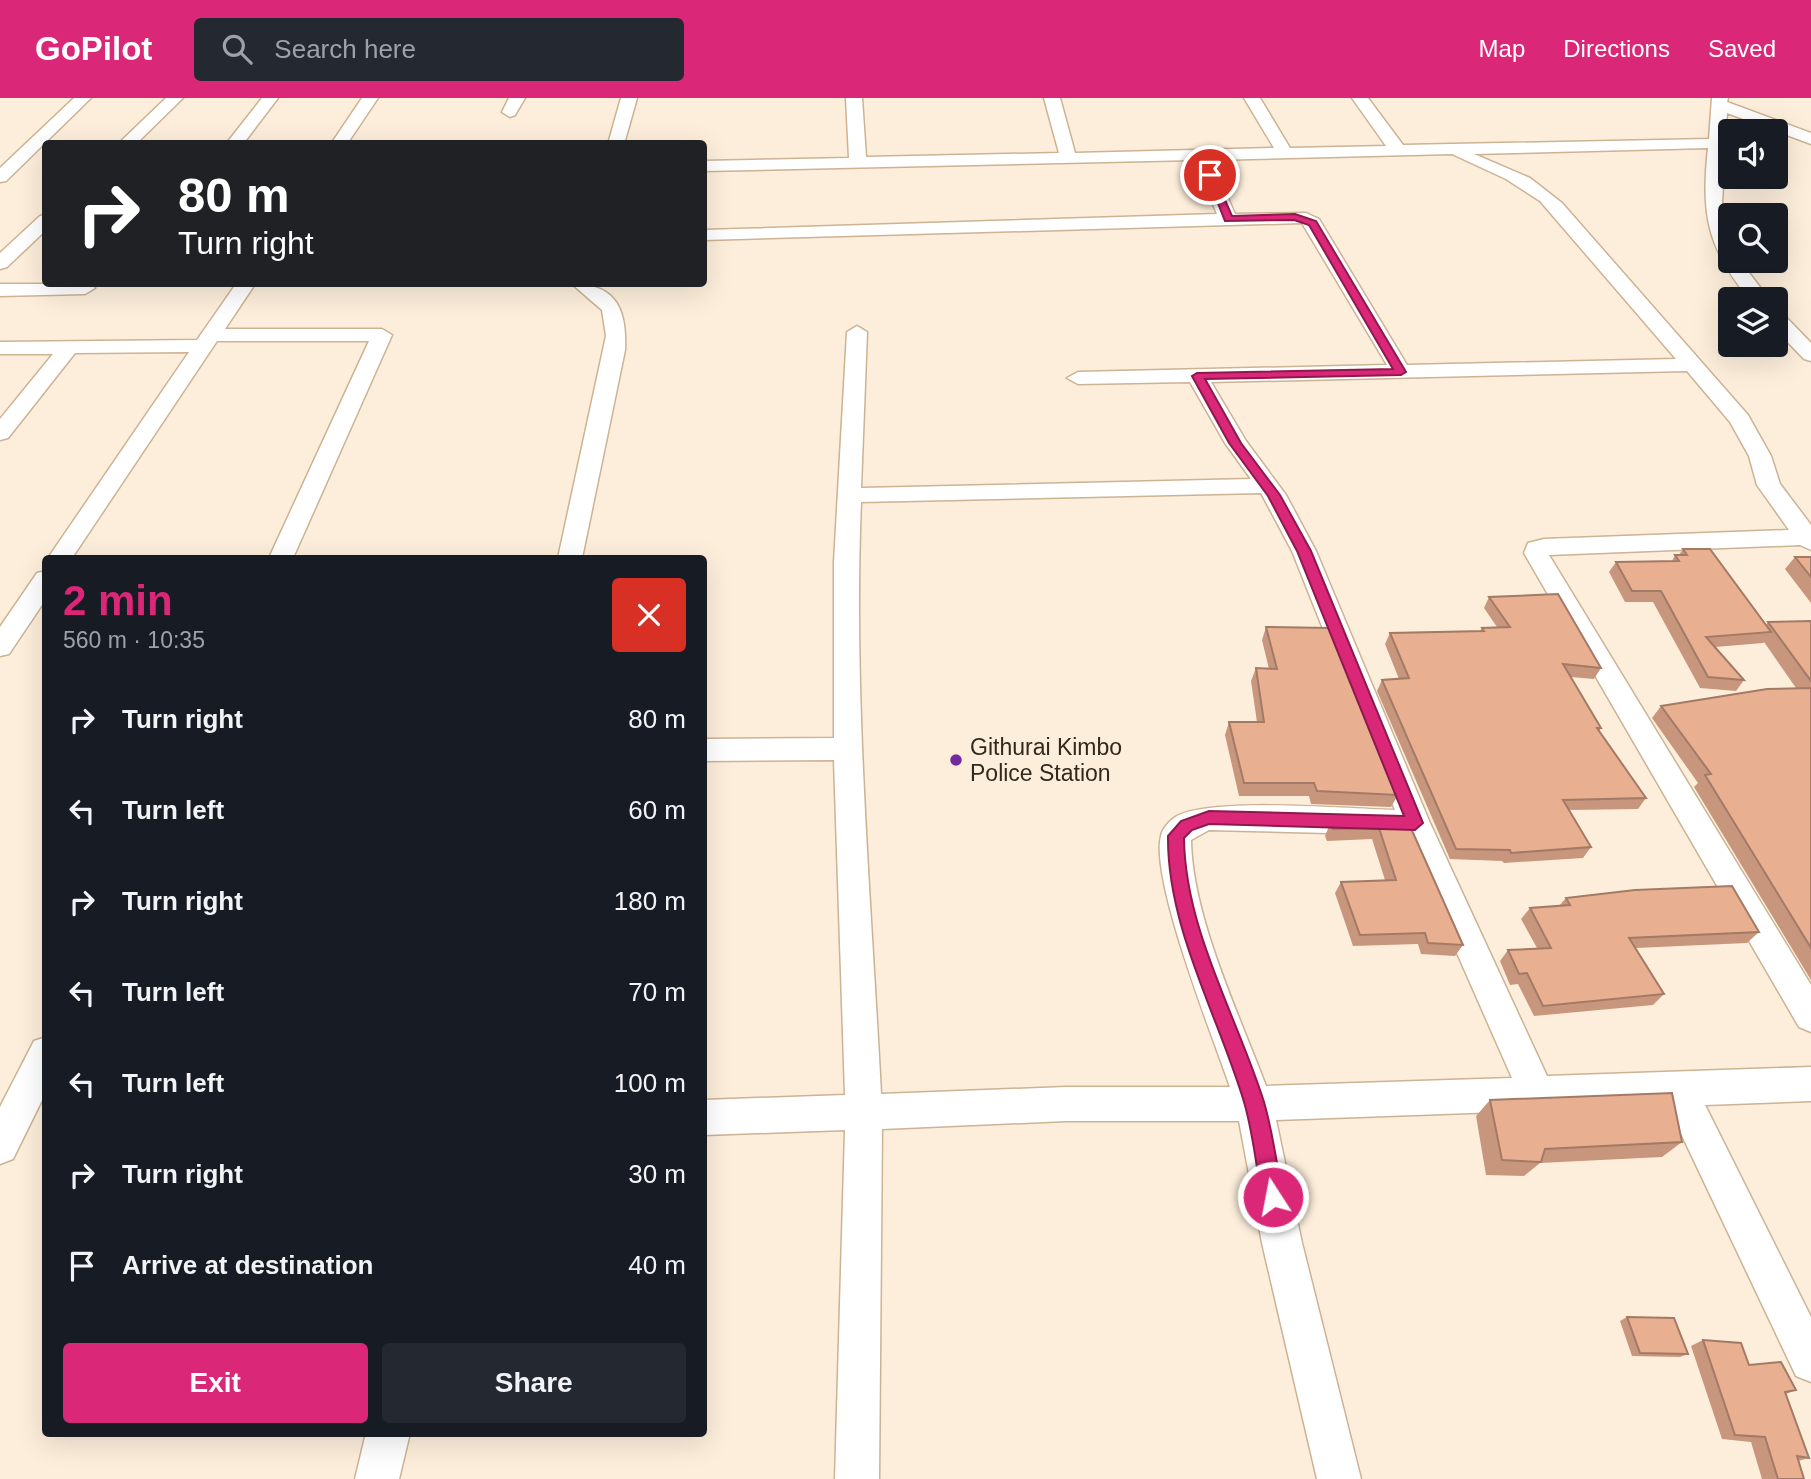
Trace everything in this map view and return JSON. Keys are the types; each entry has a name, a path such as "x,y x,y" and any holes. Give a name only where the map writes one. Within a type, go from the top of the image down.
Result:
{"street":[{"path":"46,140 83,98"},
{"path":"130,140 175,98"},
{"path":"237,140 270,98"},
{"path":"342,140 370,98"},
{"path":"617,140 629,98"},
{"path":"855,98 858,162"},
{"path":"1052,98 1068,156"},
{"path":"1252,98 1284,152"},
{"path":"1360,98 1397,149"},
{"path":"1722,119 1720,101 1811,140"},
{"path":"1788,141 1811,140"},
{"path":"707,166 1718,143"},
{"path":"1444,148 1520,178 1541,190 1740,420 1760,456 1769,485 1809,539"},
{"path":"0,177 38,149"},
{"path":"1200,153 1228,219"},
{"path":"1718,174 1711,204 1720,244 1748,287"},
{"path":"707,235 1295,217 1313,223 1401,372"},
{"path":"0,263 42,224"},
{"path":"62,555 243,287"},
{"path":"571,555 615,350 617,319 614,307 585,287"},
{"path":"0,290 85,288"},
{"path":"1788,331 1811,355"},
{"path":"857,332 846,562 848,749 864,1111 857,1479"},
{"path":"0,348 382,335 282,555"},
{"path":"0,433 69,347"},
{"path":"1078,378 1693,365"},
{"path":"1197,376 1236,443 1267,486 1304,551 1415,823 1536,1093"},
{"path":"850,495 1267,486"},
{"path":"1809,539 1544,547 1537,549 1536,554 1811,1016"},
{"path":"0,647 42,585"},
{"path":"707,750 848,749"},
{"path":"1339,1479 1282,1243 1254,1104 1198,947 1176,867 1176,836 1186,825 1209,818 1415,823"},
{"path":"0,1146 42,1061"},
{"path":"707,1118 1066,1104 1254,1104 1811,1084"},
{"path":"1679,1090 1811,1361"},
{"path":"377,1479 387,1437"}],"building":[{"path":"1683,549 1710,549 1771,632 1706,637 1744,680 1708,677 1661,591 1632,591 1616,562 1679,561 1675,555 1687,555"},
{"path":"1795,557 1811,557 1811,577"},
{"path":"1558,594 1601,668 1563,664 1601,728 1597,728 1646,798 1563,800 1591,847 1511,853 1510,850 1456,849 1382,680 1409,678 1390,633 1484,631 1482,628 1510,627 1489,597"},
{"path":"1811,621 1811,681 1768,622"},
{"path":"1266,627 1330,628 1398,795 1317,791 1314,783 1244,783 1229,722 1264,722 1256,668 1277,669"},
{"path":"1811,688 1811,948 1705,775 1711,774 1661,706 1767,689"},
{"path":"1330,824 1410,826 1463,945 1428,943 1425,933 1360,935 1341,882 1396,880 1379,828 1333,829"},
{"path":"1732,886 1759,932 1629,938 1664,994 1543,1006 1527,973 1519,974 1508,950 1551,948 1530,908 1570,905 1566,898 1635,890"},
{"path":"1672,1093 1682,1142 1545,1149 1541,1162 1502,1160 1490,1100"},
{"path":"1627,1317 1674,1318 1688,1354 1640,1353"},
{"path":"1703,1340 1741,1343 1749,1365 1781,1362 1796,1390 1785,1392 1809,1458 1797,1456 1804,1479 1778,1479 1765,1437 1735,1435"}],"place":[{"name":"Githurai Kimbo Police Station","path":"956,760"}],"route":[{"path":"1210,175 1228,219 1295,217 1306,218 1313,223 1401,372 1197,376 1236,443 1274,495 1304,551 1415,823 1209,818 1186,825 1176,836 1176,867 1198,947 1254,1104 1273,1197"}]}
